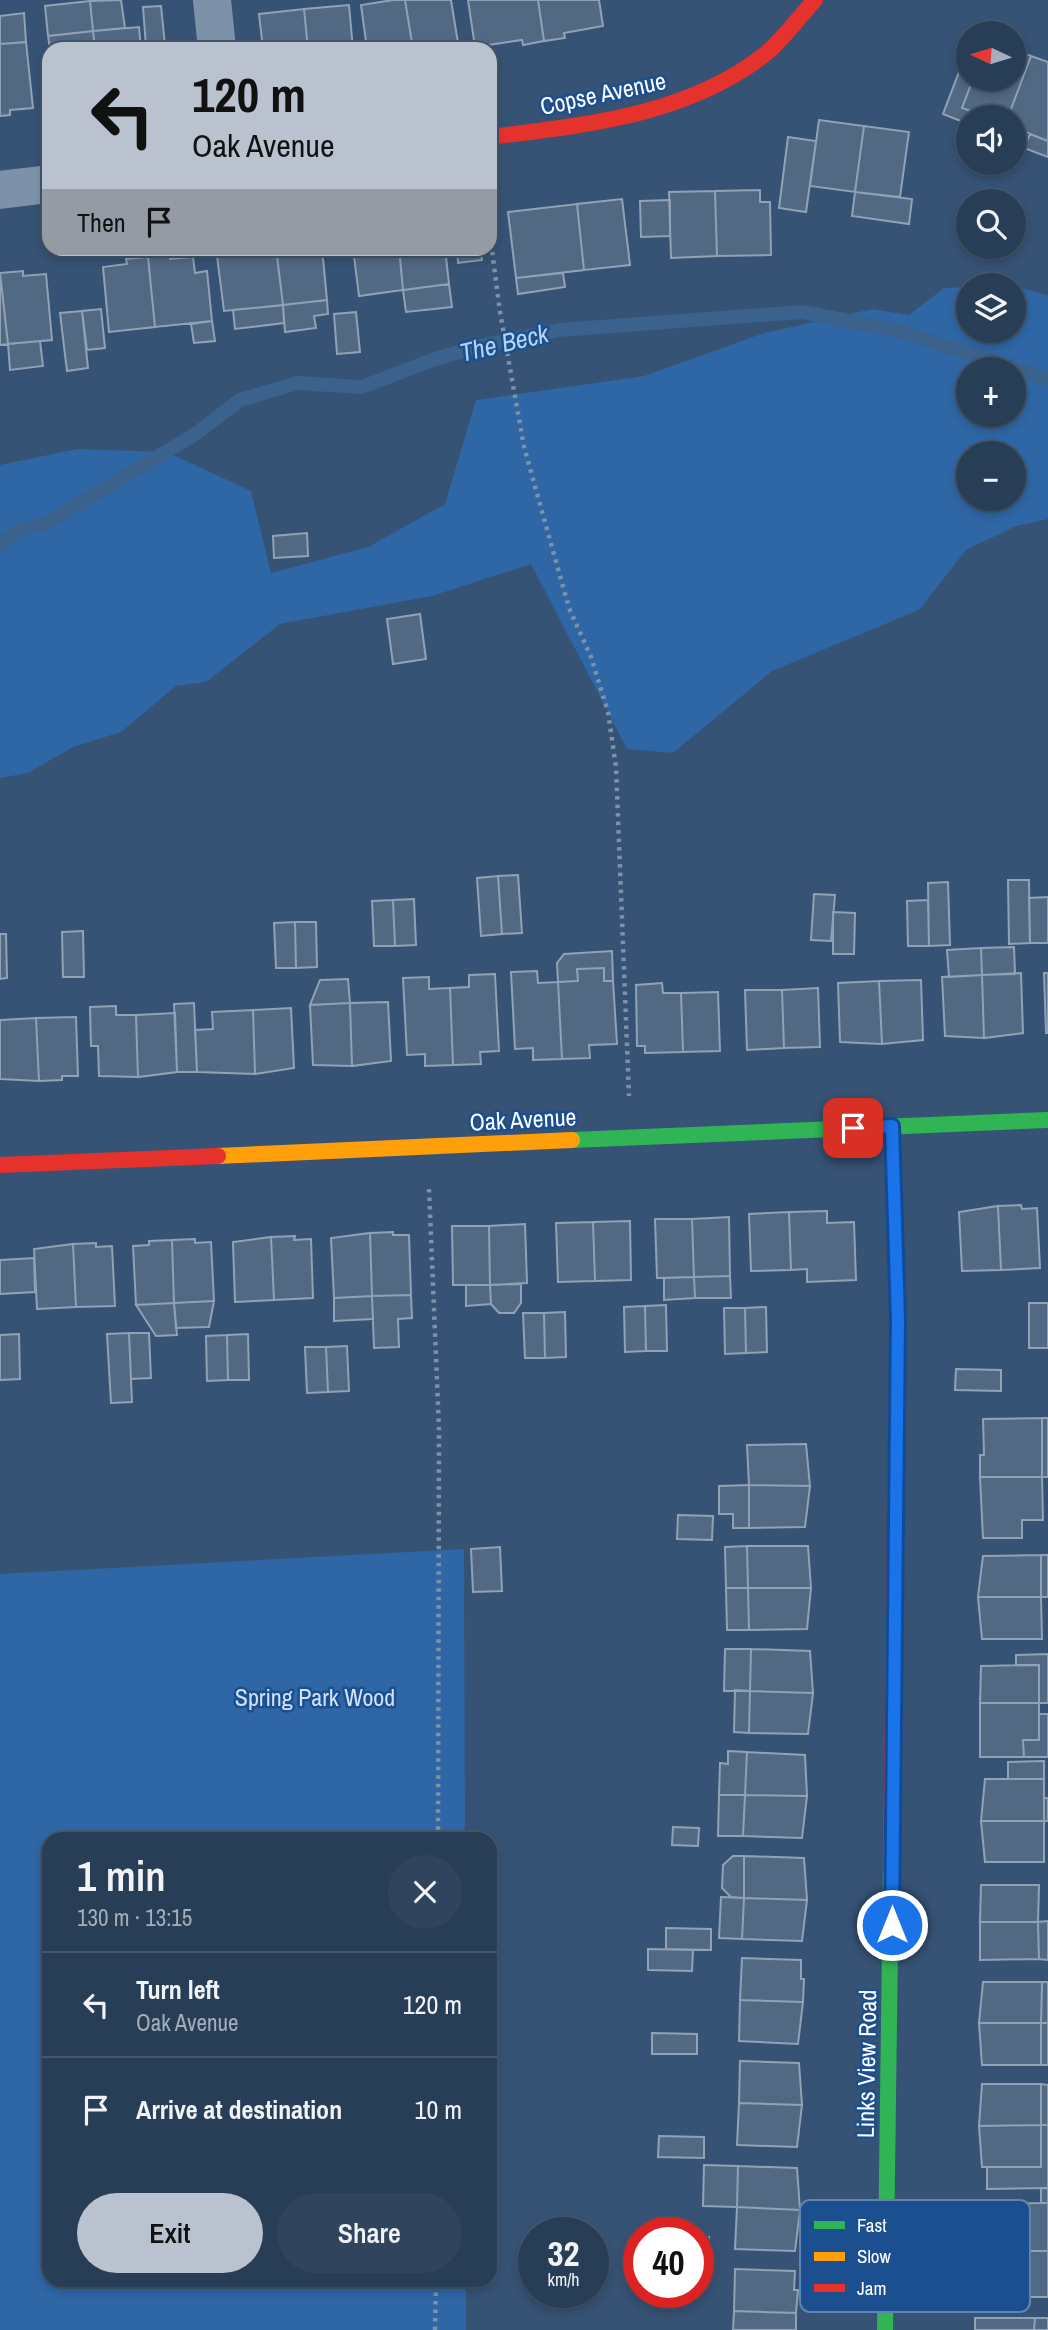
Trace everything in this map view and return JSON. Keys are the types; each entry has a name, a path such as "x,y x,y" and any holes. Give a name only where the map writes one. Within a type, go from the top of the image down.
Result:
{"street":[{"path":"212,0 216,42"},
{"name":"Copse Avenue","path":"497,136 625,116 681,101 728,80 765,54 815,0"},
{"path":"0,190 42,185"},
{"name":"Oak Avenue","path":"0,1165 1048,1120"},
{"name":"Links View Road","path":"887,2200 898,1319 892,1126"},
{"name":"Links View Road","path":"885,2312 885,2330"}],"path":[{"path":"493,256 508,364 524,447 569,608 591,657 608,712 616,766 630,1138"},
{"path":"427,1147 439,1429 438,1832"},
{"path":"435,2330 436,2287"}],"green space":[{"path":"944,288 956,288 956,343 1026,343 1026,289 1048,295 1048,519 1016,526 966,550 919,610 772,671 673,753 627,749 531,564 432,596 280,624 206,682 176,686 121,732 73,747 28,773 0,778 0,465 77,449 167,452 251,491 271,573 368,547 445,504 476,400 644,376 764,333 872,309 909,315"},
{"name":"Spring Park Wood","path":"464,1549 465,1832 42,1832 42,2287 466,2287 466,2330 0,2330 0,1574"}],"building":[{"path":"121,0 125,28 93,31 90,1"},
{"path":"405,0 412,42 366,42 361,5"},
{"path":"405,0 451,0 458,42 412,42"},
{"path":"468,0 538,0 544,41 523,45 522,40 497,44 474,42"},
{"path":"538,0 599,0 603,26 564,33 565,38 544,41"},
{"path":"90,1 93,31 48,36 45,6"},
{"path":"349,5 352,42 307,42 304,9"},
{"path":"161,6 165,42 146,42 143,7"},
{"path":"304,9 307,42 262,42 259,14"},
{"path":"24,13 26,42 0,44 0,16"},
{"path":"139,27 140,42 94,42 93,31"},
{"path":"93,31 94,42 49,42 48,36"},
{"path":"26,42 33,108 10,110 10,115 0,116 0,44"},
{"path":"1026,54 1031,56 1026,69"},
{"path":"1031,56 1048,62 1048,141 1026,132 1026,105 1013,105 1018,91 1026,91 1026,69"},
{"path":"956,80 956,91 968,91 963,105 956,105 956,119 943,114"},
{"path":"968,91 1018,91 1013,105 963,105"},
{"path":"819,120 864,126 855,192 810,186"},
{"path":"864,126 909,132 900,197 855,192"},
{"path":"1030,134 1048,141 1048,157 1026,149"},
{"path":"788,137 816,141 806,212 779,208"},
{"path":"760,190 760,202 770,202 771,255 717,256 715,191"},
{"path":"715,191 717,256 671,258 669,192"},
{"path":"855,192 912,199 909,224 852,216"},
{"path":"622,199 630,265 584,270 577,204"},
{"path":"670,200 670,236 641,237 640,201"},
{"path":"577,204 584,270 516,278 508,212"},
{"path":"217,256 277,256 283,305 224,311"},
{"path":"277,256 323,256 327,300 283,305"},
{"path":"354,256 400,256 403,290 359,296"},
{"path":"400,256 446,256 449,284 403,290"},
{"path":"458,256 481,256 482,260 458,263"},
{"path":"148,257 193,257 195,273 207,271 212,321 155,327"},
{"path":"148,257 155,327 109,332 103,267 127,264 126,259"},
{"path":"23,271 23,276 46,274 52,340 8,344 0,273"},
{"path":"0,273 8,344 0,345"},
{"path":"563,273 565,287 518,294 516,278"},
{"path":"449,284 452,307 406,312 403,290"},
{"path":"327,300 328,314 314,316 316,328 285,332 283,305"},
{"path":"283,305 284,323 235,329 233,310"},
{"path":"101,309 105,348 87,350 82,311"},
{"path":"82,311 88,368 67,371 60,313"},
{"path":"356,312 360,352 337,354 334,314"},
{"path":"212,321 215,341 194,343 191,324"},
{"path":"40,341 43,366 10,370 8,344"},
{"path":"307,533 308,556 274,558 273,536"},
{"path":"420,614 426,659 393,664 387,619"},
{"path":"518,875 522,933 502,934 498,876"},
{"path":"498,876 502,934 481,936 477,878"},
{"path":"1008,880 1029,880 1030,943 1009,944"},
{"path":"948,882 950,945 929,946 928,883"},
{"path":"814,894 835,895 831,941 811,940"},
{"path":"1048,897 1048,943 1030,943 1029,898"},
{"path":"414,899 416,945 395,946 393,900"},
{"path":"393,900 395,946 374,946 372,901"},
{"path":"928,900 929,946 908,946 907,901"},
{"path":"833,912 855,913 854,954 833,954"},
{"path":"295,922 296,968 276,968 274,923"},
{"path":"295,922 316,922 317,967 296,968"},
{"path":"83,931 84,977 63,977 62,932"},
{"path":"0,934 6,934 7,978 0,979"},
{"path":"1014,947 1015,974 982,975 981,948"},
{"path":"981,948 982,975 949,977 947,950"},
{"path":"612,951 613,981 604,981 604,968 577,969 578,981 558,982 557,963 564,954"},
{"path":"604,968 604,981 613,981 617,1044 589,1045 590,1058 562,1059 558,982 578,981 577,969"},
{"path":"537,971 538,983 558,982 562,1059 533,1060 533,1048 515,1049 511,972"},
{"path":"1021,973 1023,1033 984,1038 982,975"},
{"path":"1044,973 1048,973 1048,1033 1046,1033"},
{"path":"495,974 499,1051 480,1052 481,1064 453,1065 450,988 469,987 469,975"},
{"path":"982,975 984,1038 945,1036 942,977"},
{"path":"429,977 429,989 450,988 453,1065 425,1066 425,1054 407,1055 403,978"},
{"path":"348,979 350,1003 310,1005 320,980"},
{"path":"921,980 923,1040 882,1044 879,981"},
{"path":"879,981 882,1044 840,1042 838,983"},
{"path":"662,983 663,993 681,993 683,1052 645,1053 645,1046 637,1046 636,985"},
{"path":"818,988 820,1047 784,1048 782,990"},
{"path":"745,990 782,990 784,1048 747,1050"},
{"path":"718,992 720,1051 683,1052 681,993"},
{"path":"388,1002 391,1061 352,1066 350,1003"},
{"path":"194,1003 197,1072 177,1072 174,1004"},
{"path":"350,1003 352,1066 313,1065 310,1005"},
{"path":"116,1006 116,1015 136,1015 138,1077 99,1076 98,1046 91,1046 90,1007"},
{"path":"291,1008 294,1068 255,1074 253,1010"},
{"path":"253,1010 255,1074 197,1072 195,1030 213,1029 212,1012"},
{"path":"175,1013 177,1072 138,1077 136,1015"},
{"path":"76,1017 78,1076 39,1081 36,1018"},
{"path":"36,1018 39,1081 0,1079 0,1020"},
{"path":"1021,1205 1022,1209 1037,1208 1040,1268 1001,1270 998,1206"},
{"path":"998,1206 1001,1270 962,1271 959,1212"},
{"path":"827,1211 827,1223 854,1222 856,1280 807,1282 807,1269 791,1270 789,1212"},
{"path":"789,1212 791,1270 751,1271 749,1214"},
{"path":"729,1217 730,1276 694,1277 692,1219"},
{"path":"655,1219 692,1219 694,1277 657,1278"},
{"path":"630,1221 631,1280 595,1281 593,1222"},
{"path":"593,1222 595,1281 558,1282 556,1223"},
{"path":"525,1224 527,1283 490,1285 489,1226"},
{"path":"452,1226 489,1226 490,1285 453,1285"},
{"path":"393,1232 393,1235 409,1235 411,1295 372,1296 370,1233"},
{"path":"370,1233 372,1296 334,1298 331,1238"},
{"path":"295,1236 294,1240 311,1239 313,1298 274,1300 271,1237"},
{"path":"271,1237 274,1300 235,1302 233,1242"},
{"path":"195,1239 195,1243 211,1242 214,1301 174,1303 172,1240"},
{"path":"172,1240 174,1303 136,1305 133,1246 149,1245 149,1241"},
{"path":"96,1243 96,1247 112,1246 115,1306 76,1307 73,1244"},
{"path":"73,1244 76,1307 37,1309 34,1249"},
{"path":"34,1258 35,1292 0,1294 0,1260"},
{"path":"730,1276 731,1298 695,1298 694,1277"},
{"path":"694,1277 695,1298 664,1300 664,1278"},
{"path":"521,1284 521,1303 514,1313 499,1313 491,1304 490,1285"},
{"path":"466,1285 490,1285 491,1304 466,1306"},
{"path":"411,1295 412,1318 398,1319 399,1347 374,1348 372,1296"},
{"path":"372,1296 373,1319 334,1321 334,1298"},
{"path":"214,1301 209,1327 176,1328 174,1303"},
{"path":"174,1303 177,1335 156,1336 136,1305"},
{"path":"1029,1303 1048,1303 1048,1348 1029,1348"},
{"path":"666,1305 667,1351 646,1351 645,1306"},
{"path":"645,1306 646,1351 625,1352 624,1307"},
{"path":"766,1307 767,1352 746,1353 745,1308"},
{"path":"724,1308 745,1308 746,1353 725,1354"},
{"path":"565,1312 566,1357 545,1358 544,1313"},
{"path":"523,1313 544,1313 545,1358 525,1358"},
{"path":"129,1333 132,1402 111,1403 107,1334"},
{"path":"129,1333 149,1333 151,1378 131,1379"},
{"path":"19,1334 20,1379 0,1380 0,1335"},
{"path":"248,1334 249,1380 228,1380 227,1335"},
{"path":"227,1335 228,1380 207,1381 206,1336"},
{"path":"347,1346 349,1391 328,1392 326,1347"},
{"path":"305,1347 326,1347 328,1392 307,1393"},
{"path":"956,1369 1001,1370 1001,1391 955,1390"},
{"path":"1042,1418 1042,1477 980,1477 980,1455 984,1455 983,1419"},
{"path":"1042,1418 1048,1418 1048,1477 1042,1477"},
{"path":"806,1444 810,1486 749,1485 747,1445"},
{"path":"980,1477 1042,1477 1043,1520 1022,1520 1022,1538 983,1538"},
{"path":"749,1485 810,1486 805,1527 749,1528"},
{"path":"749,1485 749,1528 733,1528 733,1514 719,1514 719,1486"},
{"path":"678,1515 713,1516 712,1540 677,1539"},
{"path":"747,1546 808,1546 811,1588 748,1588"},
{"path":"747,1546 748,1588 726,1588 725,1547"},
{"path":"500,1547 502,1591 473,1592 471,1549"},
{"path":"1041,1555 1041,1597 978,1597 983,1556"},
{"path":"1041,1555 1048,1555 1048,1597 1041,1597"},
{"path":"726,1588 748,1588 749,1630 727,1630"},
{"path":"748,1588 811,1588 807,1629 749,1630"},
{"path":"978,1597 1041,1597 1042,1639 982,1639"},
{"path":"725,1649 751,1649 750,1691 724,1691"},
{"path":"751,1649 810,1651 813,1693 750,1691"},
{"path":"1048,1654 1048,1703 1039,1703 1039,1665 1016,1665 1016,1655"},
{"path":"1039,1665 1039,1703 980,1703 981,1666"},
{"path":"735,1690 750,1691 749,1733 734,1732"},
{"path":"750,1691 813,1693 808,1734 749,1733"},
{"path":"980,1703 1039,1703 1039,1740 1023,1740 1024,1757 980,1757"},
{"path":"1039,1714 1048,1714 1048,1757 1024,1757 1023,1740 1039,1740"},
{"path":"728,1751 747,1752 745,1795 719,1795 720,1763 728,1764"},
{"path":"747,1752 805,1755 807,1796 745,1795"},
{"path":"1044,1761 1044,1779 1008,1779 1008,1762"},
{"path":"985,1779 1044,1779 1044,1821 981,1821"},
{"path":"719,1795 745,1795 743,1836 718,1836"},
{"path":"745,1795 807,1796 802,1838 743,1836"},
{"path":"1044,1798 1048,1798 1048,1821 1044,1821"},
{"path":"981,1821 1044,1821 1044,1862 985,1862"},
{"path":"673,1827 699,1828 698,1846 672,1845"},
{"path":"733,1856 744,1856 744,1898 731,1897 722,1888 723,1865"},
{"path":"744,1856 804,1858 807,1900 744,1898"},
{"path":"981,1885 1039,1885 1038,1922 980,1922"},
{"path":"721,1897 744,1898 742,1939 719,1938"},
{"path":"744,1898 807,1900 802,1941 742,1939"},
{"path":"1048,1921 1048,1960 1039,1959 1038,1922"},
{"path":"980,1922 1038,1922 1039,1959 980,1960"},
{"path":"666,1928 711,1929 711,1950 666,1949"},
{"path":"648,1949 693,1950 692,1971 648,1970"},
{"path":"742,1958 801,1960 803,2002 740,2000"},
{"path":"983,1982 1042,1982 1041,2023 979,2023"},
{"path":"1042,1982 1048,1982 1048,2023 1041,2023"},
{"path":"740,2000 803,2002 798,2044 739,2041"},
{"path":"979,2023 1041,2023 1041,2065 982,2065"},
{"path":"1041,2023 1048,2023 1048,2065 1041,2065"},
{"path":"652,2033 697,2034 697,2054 652,2054"},
{"path":"740,2061 799,2063 802,2105 739,2103"},
{"path":"982,2084 1041,2084 1041,2125 979,2126"},
{"path":"1041,2084 1048,2085 1048,2125 1041,2125"},
{"path":"739,2103 802,2105 797,2147 737,2145"},
{"path":"1041,2125 1041,2167 982,2167 979,2126"},
{"path":"1041,2125 1048,2125 1048,2188 987,2189 987,2167 1041,2167"},
{"path":"659,2136 704,2137 704,2158 658,2157"},
{"path":"704,2165 738,2166 737,2207 703,2206"},
{"path":"738,2166 797,2168 800,2210 737,2207"},
{"path":"1041,2188 1048,2188 1048,2203 1041,2203"},
{"path":"1030,2203 1048,2203 1048,2251 1030,2251"},
{"path":"737,2207 800,2210 795,2251 735,2249"},
{"path":"1030,2251 1048,2251 1048,2297 1030,2297"},
{"path":"735,2269 795,2271 794,2290 798,2290 796,2313 734,2311"},
{"path":"734,2311 796,2313 796,2330 733,2330"},
{"path":"975,2318 1035,2318 1034,2330 975,2330"},
{"path":"1035,2318 1048,2318 1048,2330 1034,2330"}],"waterway":[{"name":"The Beck","path":"0,545 19,530 45,524 194,435 240,400 297,383 362,387 432,360 479,346 559,330 802,312 896,330 1048,379"}],"traffic: fast":[{"path":"572,1140 1048,1120"},
{"path":"892,1126 898,1319 896,1456"},
{"path":"887,2200 891,1868"},
{"path":"885,2312 885,2330"}],"traffic: slow":[{"path":"218,1156 572,1140"}],"traffic: jam":[{"path":"497,136 597,122 668,105 702,92 734,76 764,55 815,0"},
{"path":"0,1165 218,1156"},
{"path":"891,1868 896,1456"}],"route":[{"path":"853,1128 892,1126 895,1170 898,1319 892,1925"}]}
